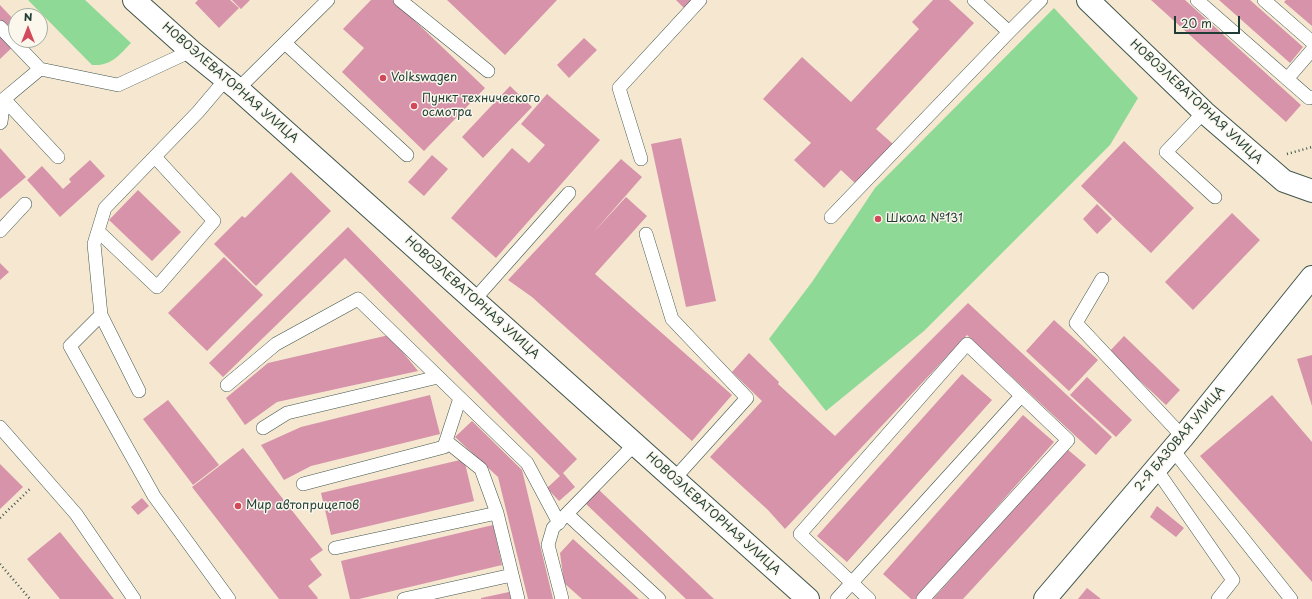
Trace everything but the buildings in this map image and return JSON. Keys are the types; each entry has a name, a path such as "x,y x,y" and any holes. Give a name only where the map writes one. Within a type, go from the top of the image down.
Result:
{"street":[{"name":"НОВОЭЛЕВАТОРНАЯ УЛИЦА","path":"134,0 191,51 232,84 808,599"},
{"name":"НОВОЭЛЕВАТОРНАЯ УЛИЦА","path":"1088,0 1204,112 1284,181 1312,192"},
{"name":"2-Я БАЗОВАЯ УЛИЦА","path":"1045,599 1178,444 1312,277"}],"lane":[{"path":"140,391 102,315 94,244 106,208 198,112 285,43 328,0"},
{"path":"400,0 488,71"},
{"path":"641,159 619,88 700,0"},
{"path":"974,0 1008,32"},
{"path":"831,217 1008,32 1041,0"},
{"path":"1197,0 1309,98 1312,97"},
{"path":"1267,1 1312,42"},
{"path":"0,27 40,69 118,85 191,51"},
{"path":"285,43 407,155"},
{"path":"1287,79 1312,50"},
{"path":"0,123 4,99 40,69"},
{"path":"4,99 58,156"},
{"path":"1204,112 1166,152 1216,197"},
{"path":"98,231 157,287 214,221 155,156"},
{"path":"474,300 569,193"},
{"path":"0,231 25,204"},
{"path":"646,234 672,319 747,398 674,479"},
{"path":"1102,279 1076,323 1178,444 1291,599"},
{"path":"227,385 276,344 358,299 527,463 563,518 659,599"},
{"path":"102,315 70,346 154,496 229,599"},
{"path":"869,599 800,534 967,344 1068,440 923,599"},
{"path":"263,428 287,413 438,377"},
{"path":"837,599 1021,396"},
{"path":"303,484 444,447 460,398"},
{"path":"0,427 76,514 134,599"},
{"path":"446,442 482,469 497,513 518,599"},
{"path":"562,599 548,545 553,528 635,444"},
{"path":"1156,469 1233,580 1218,599"},
{"path":"335,548 497,513"},
{"path":"404,599 512,574"}],"path":[{"path":"1281,155 1312,147"},
{"path":"0,518 43,476"},
{"path":"0,564 30,599"}],"green space":[{"path":"28,0 85,0 131,43 110,62 92,65 48,20 48,8 36,8"},
{"path":"1054,8 1138,98 1110,145 924,331 826,411 769,339 812,282 875,188"}],"place":[{"name":"Volkswagen","path":"383,78"},
{"name":"Пункт технического осмотра","path":"414,106"},
{"name":"Школа №131","path":"878,219"},
{"name":"Мир автоприцепов","path":"238,506"}]}
